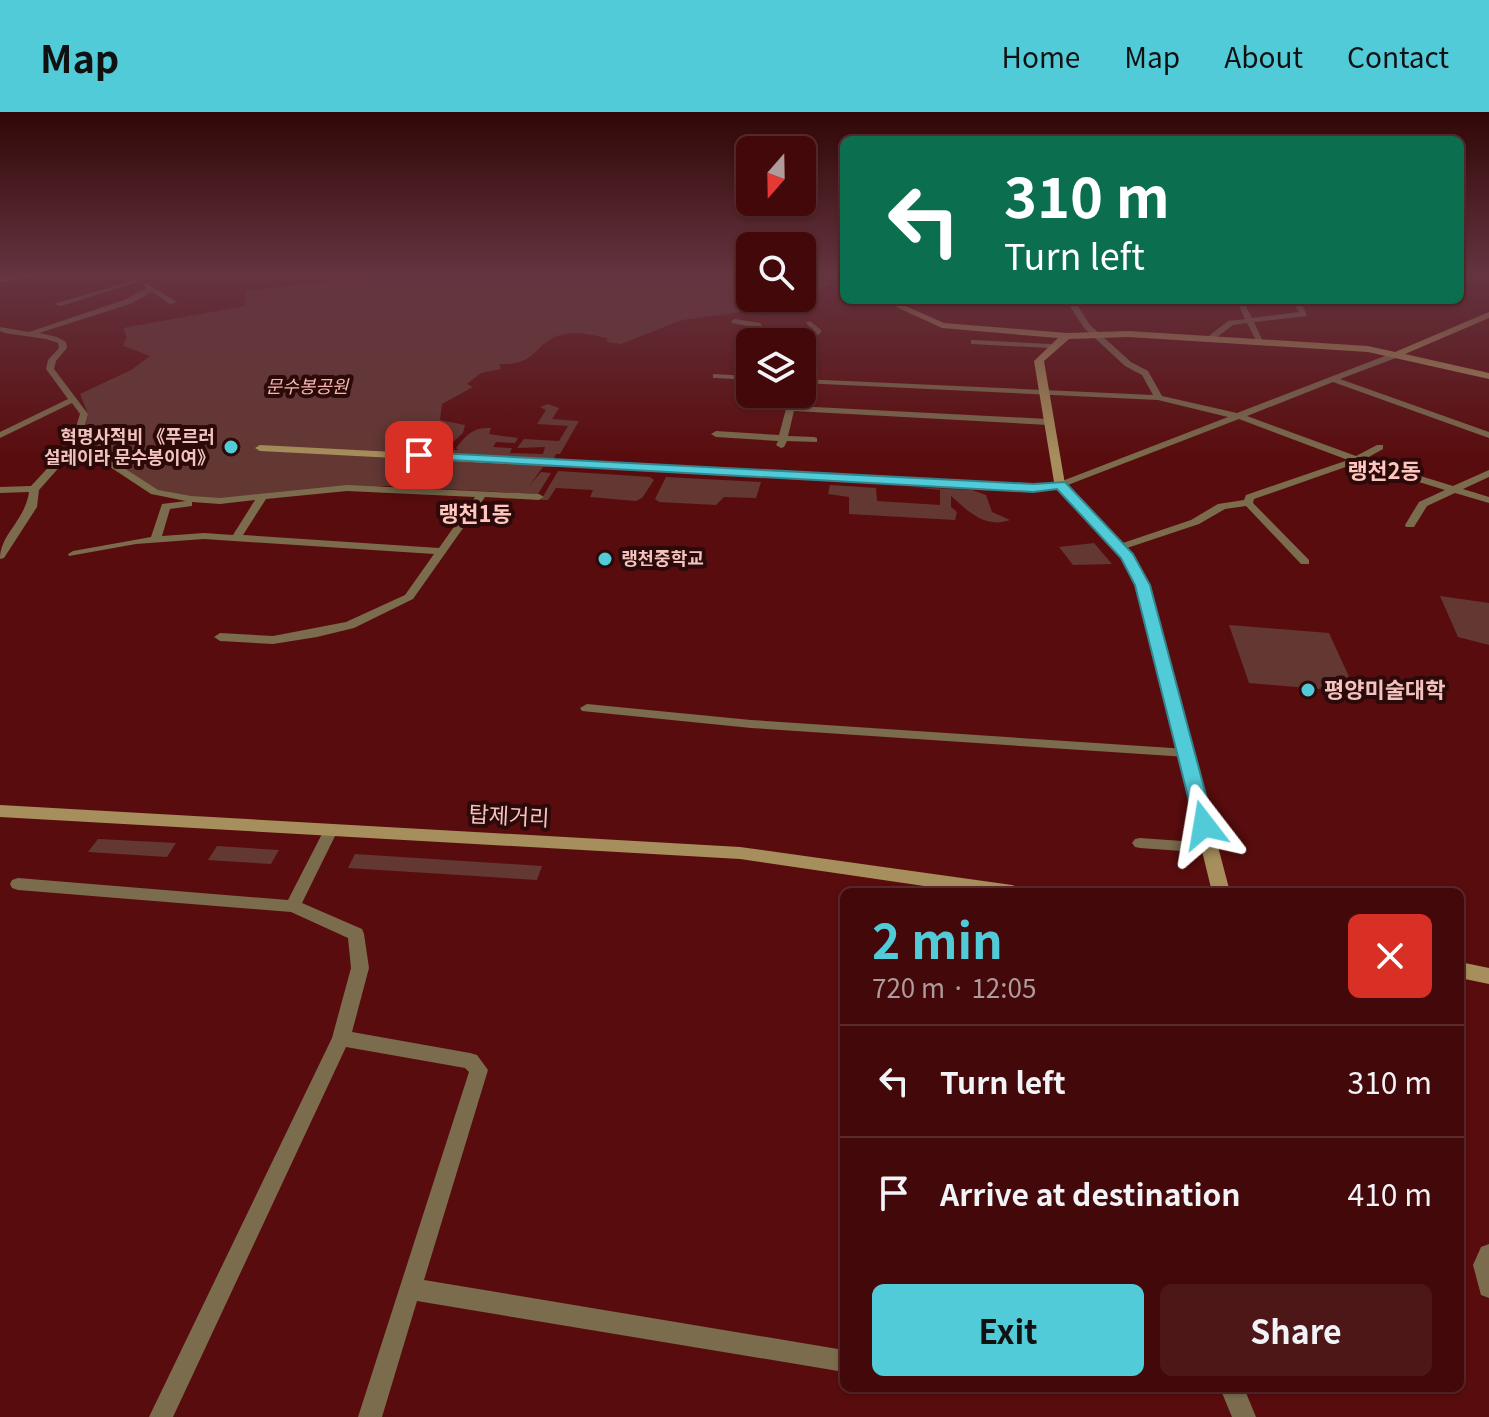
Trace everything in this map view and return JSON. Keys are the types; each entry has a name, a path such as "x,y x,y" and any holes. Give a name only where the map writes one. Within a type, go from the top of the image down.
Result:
{"street":[{"path":"0,556 32,507 34,489 70,451 84,414 50,369 50,363 63,348 62,342 27,336"},
{"path":"1067,336 1050,346 1039,361 1060,485 1128,557 1143,585 1220,888"},
{"path":"1096,336 1128,364 1145,373 1159,398"},
{"path":"1138,336 1261,342 1398,354 1489,376"},
{"path":"1209,339 1213,336"},
{"path":"1258,336 1261,342"},
{"path":"260,448 1033,488 1060,485 1243,417 1440,336"},
{"path":"974,342 1050,346"},
{"path":"716,376 736,377"},
{"path":"1334,380 1489,435"},
{"path":"816,382 1159,398 1243,417 1357,460 1489,500"},
{"path":"915,415 916,388"},
{"path":"0,435 72,400"},
{"path":"782,442 790,408 1048,422"},
{"path":"716,434 782,442 814,440"},
{"path":"1248,503 1250,497 1357,460 1380,447"},
{"path":"70,451 101,457 155,492 220,501"},
{"path":"1410,525 1423,504 1450,488 1489,473"},
{"path":"156,539 166,506 347,488 539,497"},
{"path":"0,490 34,489"},
{"path":"220,637 273,640 350,625 409,597 483,493"},
{"path":"237,536 262,498"},
{"path":"1118,548 1195,522 1222,506 1248,503"},
{"path":"1248,503 1305,562"},
{"path":"73,554 156,539 237,536 442,551"},
{"path":"587,708 766,725 1187,753"},
{"name":"탑제거리","path":"0,811 740,853 984,888"},
{"path":"293,906 331,830"},
{"path":"1140,843 1210,848"},
{"path":"18,884 293,906 356,934 360,968 341,1038 161,1417"},
{"path":"1464,971 1489,976"},
{"path":"341,1038 470,1061 479,1070 370,1417"},
{"path":"1489,1255 1484,1265 1489,1287"},
{"path":"410,1289 840,1360"},
{"path":"1234,1392 1244,1417"}],"green space":[{"name":"문수봉공원","path":"127,336 559,336 528,358 512,364 499,364 501,369 481,373 467,384 473,387 442,404 440,420 465,425 463,433 444,450 458,450 456,448 471,432 491,428 489,434 518,438 515,443 496,442 493,447 512,448 510,453 543,454 545,447 517,448 524,439 559,441 568,426 537,424 546,410 540,407 548,404 559,408 552,419 579,421 560,454 556,454 553,460 557,467 543,467 529,486 541,472 551,473 538,494 386,486 187,501 160,493 130,478 83,439 88,414 80,394 131,370 150,356 123,346"},
{"name":"문수봉공원","path":"595,336 642,336 621,344 607,342 607,338"},
{"path":"558,471 650,477 654,480 642,498 636,501 590,497 593,490 556,488 548,500 541,500"},
{"path":"666,477 761,482 756,498 724,497 716,505 659,502 655,499"},
{"path":"830,485 876,488 877,501 940,505 940,490 911,487 972,490 986,495 992,512 1010,520 985,520 951,496 951,507 957,512 955,520 849,514 849,497 828,494"},
{"path":"1094,543 1112,564 1073,565 1059,547"},
{"path":"1440,596 1489,603 1489,645 1458,637"},
{"path":"1229,625 1329,633 1356,692 1249,683"},
{"path":"98,839 176,843 167,857 88,852"},
{"path":"217,846 279,850 271,864 208,860"},
{"path":"355,854 542,866 537,880 348,868"}],"place":[{"name":"혁명사적비 《푸르러 설레이라 문수봉이여》","path":"231,447"},
{"name":"랭천중학교","path":"605,559"},
{"name":"평양미술대학","path":"1308,690"}],"district":[{"name":"랭천2동","path":"1384,471"},
{"name":"랭천1동","path":"475,514"}],"route":[{"path":"419,455 1033,488 1060,485 1128,557 1143,585 1204,825"}]}
